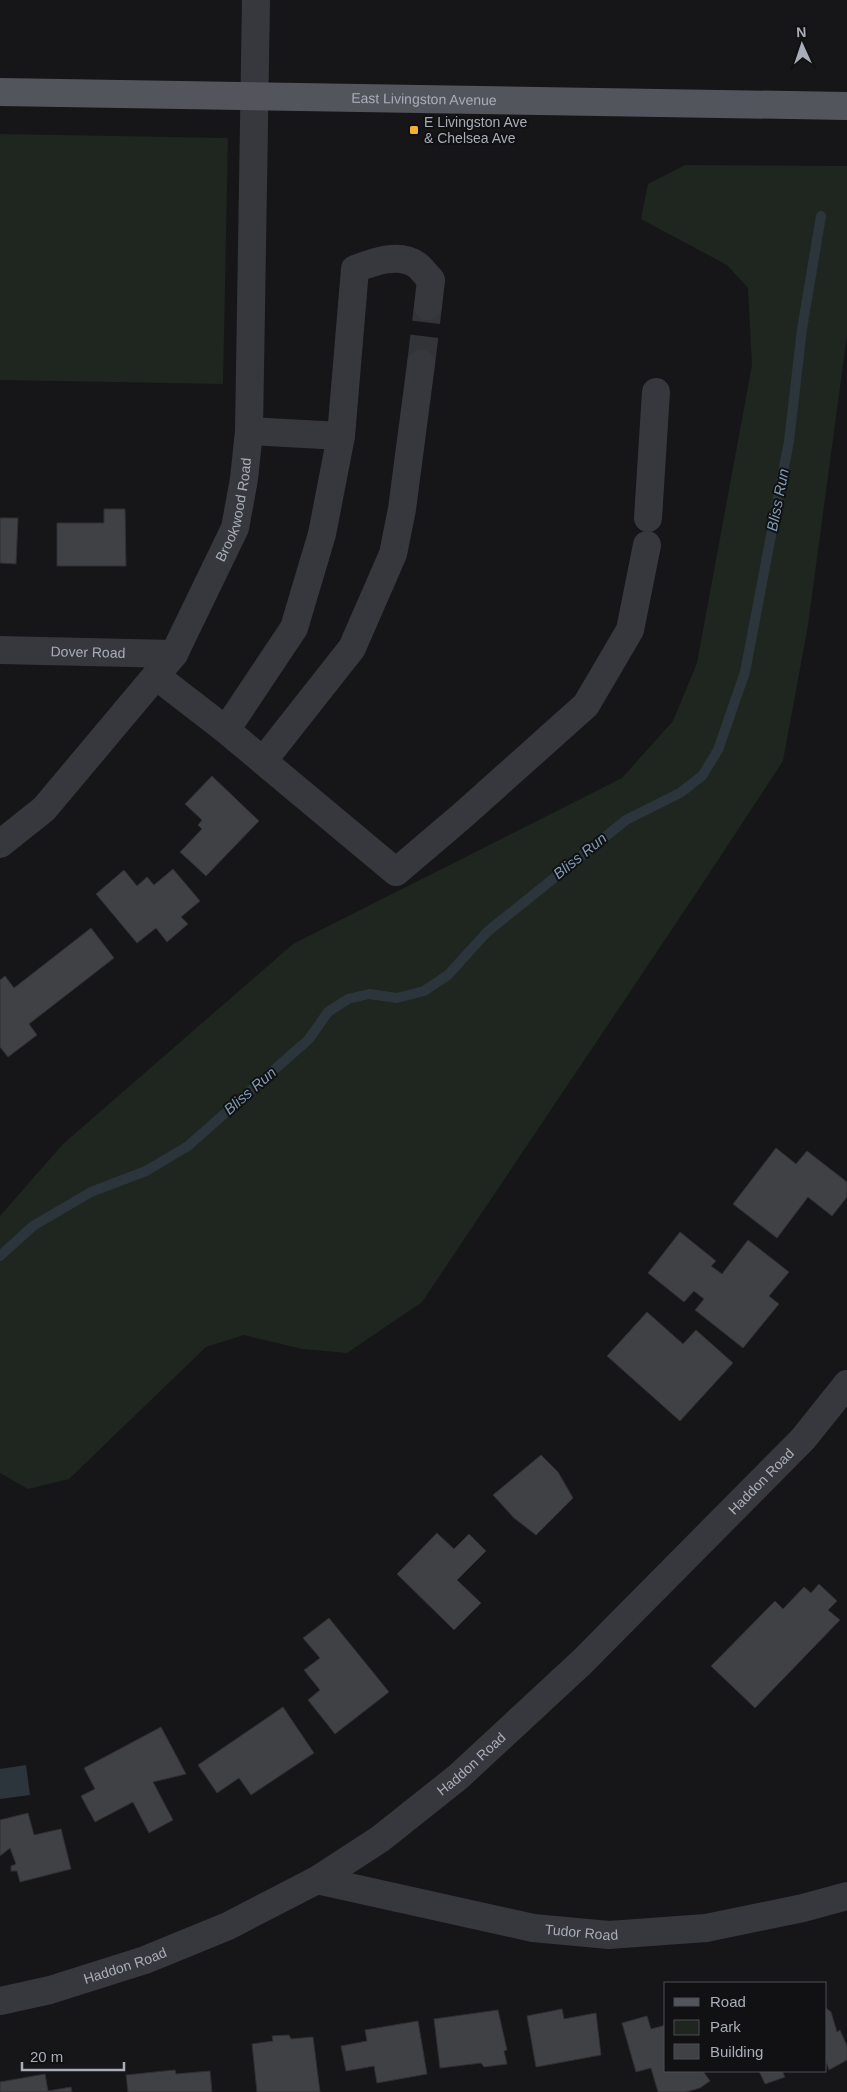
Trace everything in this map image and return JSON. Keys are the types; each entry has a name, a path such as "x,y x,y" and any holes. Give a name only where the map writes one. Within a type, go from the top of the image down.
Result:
{"main road":[{"name":"East Livingston Avenue","path":"0,92 847,106"}],"street":[{"name":"Brookwood Road","path":"0,844 44,809 174,654 234,528 244,479 249,431 256,0"},
{"path":"226,730 294,628 322,534 341,436 355,269 372,262 396,258 416,265 431,280 428,306"},
{"path":"263,761 352,648 393,554 402,509 421,364"},
{"path":"648,518 656,392"},
{"path":"249,431 341,436"},
{"path":"156,676 226,730 396,872 464,815 586,705 630,630 647,545"},
{"name":"Dover Road","path":"0,650 174,654"},
{"name":"Haddon Road","path":"0,2001 50,1990 146,1960 228,1926 317,1880 380,1839 458,1777 582,1662 803,1439 847,1384"},
{"name":"Tudor Road","path":"317,1880 533,1928 609,1935 706,1928 803,1908 847,1896"}],"green space":[{"path":"0,134 228,138 223,384 0,380"},
{"path":"685,165 847,166 847,335 808,625 783,761 422,1302 347,1353 302,1349 244,1335 206,1347 69,1479 28,1489 0,1473 0,1216 63,1144 293,944 622,778 673,721 697,663 752,365 748,288 727,265 641,219 648,184"}],"shaded area":[{"path":"26,1765 30,1795 0,1799 0,1769"}],"building":[{"path":"104,509 125,509 126,566 57,566 57,523 104,523"},
{"path":"0,518 18,518 16,564 0,563"},
{"path":"212,776 259,821 206,876 180,852 202,829 198,825 202,820 185,804"},
{"path":"173,869 200,901 181,917 188,924 167,942 156,928 137,943 96,894 124,870 137,886 147,877 154,885"},
{"path":"91,928 114,958 29,1024 37,1035 8,1057 0,1047 0,980 5,976 14,988"},
{"path":"776,1148 796,1164 807,1151 847,1182 847,1197 832,1216 808,1197 777,1238 733,1204"},
{"path":"680,1232 716,1261 711,1266 722,1274 748,1240 789,1272 769,1296 779,1304 743,1348 695,1310 704,1299 694,1291 684,1302 648,1273"},
{"path":"647,1312 683,1344 696,1330 733,1363 680,1421 607,1356"},
{"path":"541,1455 558,1472 573,1498 536,1535 514,1518 493,1495"},
{"path":"437,1533 454,1549 469,1534 486,1551 457,1580 481,1603 454,1630 397,1574"},
{"path":"819,1584 837,1601 828,1610 840,1620 755,1708 711,1666 775,1601 783,1609 804,1587 811,1593"},
{"path":"329,1618 389,1692 335,1734 308,1700 320,1690 304,1670 320,1658 303,1638"},
{"path":"283,1707 314,1753 251,1795 239,1778 217,1793 198,1765"},
{"path":"161,1727 186,1774 153,1782 173,1820 149,1833 133,1802 95,1822 81,1796 95,1789 84,1768"},
{"path":"28,1813 34,1835 61,1829 71,1869 20,1882 17,1871 11,1871 11,1866 16,1864 10,1848 0,1856 0,1820"},
{"path":"562,2009 564,2019 596,2013 601,2055 536,2067 527,2016"},
{"path":"827,2009 831,2012 837,2032 840,2030 847,2046 847,2060 829,2070 827,2064"},
{"path":"498,2010 507,2050 504,2051 507,2064 484,2067 481,2063 440,2068 434,2019"},
{"path":"647,2016 651,2029 664,2026 664,2072 704,2072 710,2081 700,2088 686,2092 658,2092 651,2068 636,2072 622,2023"},
{"path":"418,2021 427,2074 377,2083 374,2066 346,2071 341,2046 367,2041 365,2030"},
{"path":"289,2035 291,2039 313,2037 320,2092 257,2092 252,2044 273,2041 272,2036"},
{"path":"175,2070 176,2074 210,2071 212,2092 128,2092 126,2075"},
{"path":"759,2072 782,2072 785,2077 765,2084"},
{"path":"45,2074 48,2091 71,2087 72,2092 0,2092 0,2082"}],"waterway":[{"name":"Bliss Run","path":"0,1256 33,1226 91,1192 146,1171 188,1146 309,1039 328,1012 348,999 369,994 397,998 424,991 448,975 487,932 626,820 680,793 702,776 718,750 745,672 789,441 802,329 821,216"}],"tunnel":[{"path":"421,364 428,306"}],"place":[{"name":"E Livingston Ave & Chelsea Ave","path":"414,130"}]}
